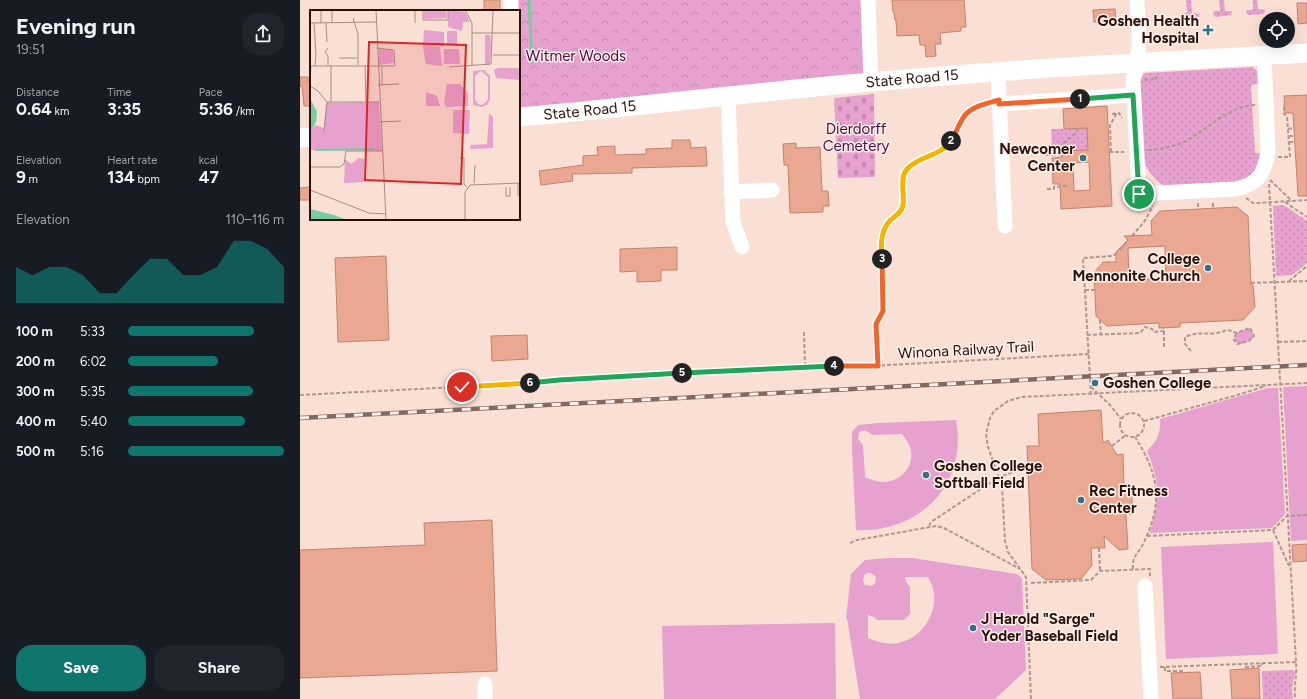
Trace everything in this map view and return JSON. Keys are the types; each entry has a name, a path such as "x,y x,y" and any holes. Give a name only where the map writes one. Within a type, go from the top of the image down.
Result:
{"main road":[{"name":"State Road 15","path":"520,117 871,82 998,72 1138,72 1264,55 1307,53"},
{"path":"300,138 310,137"}],"street":[{"path":"511,0 512,10"},
{"path":"868,0 871,82"},
{"path":"1137,0 1139,42 1138,72 1133,81 1133,95 1139,194 1236,189 1246,187 1256,182 1267,161 1268,150 1264,55"},
{"path":"998,72 1005,226"},
{"path":"999,102 1133,95"},
{"path":"728,97 733,222 742,247"},
{"path":"731,192 772,190"},
{"path":"1148,581 1151,699"},
{"path":"485,684 485,699"}],"path":[{"path":"1138,72 1156,79 1157,73"},
{"path":"878,366 876,324 883,311 882,237 888,222 902,209 904,204 903,178 905,172 913,164 947,147 964,116 969,111 983,105 999,102"},
{"path":"1117,113 1110,125 1110,152 1166,148 1178,144 1244,106 1284,104"},
{"path":"1046,155 1060,155 1062,146 1066,140 1076,132 1077,128"},
{"path":"1288,129 1294,128"},
{"path":"1289,136 1295,136"},
{"path":"1289,142 1295,142"},
{"path":"1292,201 1267,177 1269,182 1296,662 1294,690 1295,699"},
{"path":"1047,189 1068,186"},
{"path":"1242,195 1253,203 1307,200"},
{"path":"1284,202 1307,218"},
{"path":"1120,250 1128,240"},
{"path":"1091,394 1083,258 1112,256 1116,254"},
{"path":"1288,282 1307,266"},
{"path":"1251,283 1307,281"},
{"path":"1085,290 1095,290"},
{"path":"1100,320 1101,335"},
{"path":"1087,335 1140,333 1145,327 1152,329 1154,332 1164,332"},
{"path":"1163,328 1164,348"},
{"path":"1191,351 1185,344 1185,337 1191,334 1201,332 1217,333 1229,330 1236,333 1250,328 1254,336 1249,341 1237,344 1234,340 1236,333"},
{"path":"804,332 806,367"},
{"path":"1278,342 1307,340"},
{"name":"Winona Railway Trail","path":"300,395 842,365 878,366 1089,354"},
{"path":"1031,699 1026,577 1011,558 1005,541 1002,491 999,477 988,447 986,434 990,418 994,411 1008,401 1022,397 1307,383"},
{"path":"1144,421 1269,385"},
{"path":"1090,386 1110,405 1121,419"},
{"path":"1131,412 1139,414 1144,421 1144,429 1135,437 1126,435 1121,431 1121,419 1131,412"},
{"path":"1112,446 1126,435"},
{"path":"1133,569 1132,560 1147,536 1156,506 1156,486 1149,462 1135,437"},
{"path":"929,526 931,522 999,477 1019,470 1028,470"},
{"path":"1147,536 1273,530 1287,516 1307,515"},
{"path":"850,543 857,540 929,526 936,526 944,528 1022,570"},
{"path":"1273,530 1290,568"},
{"path":"1099,548 1100,571"},
{"path":"1289,554 1293,553"},
{"path":"1031,583 1090,580 1100,571 1133,569 1150,569 1148,581"},
{"path":"1149,667 1296,662"},
{"path":"1245,664 1245,668 1262,666 1262,663"},
{"path":"1165,667 1165,672 1185,672 1184,666"}],"green space":[{"name":"Witmer Woods","path":"511,0 868,0 871,82 520,117 520,10 511,10"},
{"path":"1186,0 1191,0 1192,13 1200,14 1198,18 1183,19 1180,17 1181,14 1187,13"},
{"path":"1219,0 1224,0 1225,11 1232,11 1231,15 1216,17 1213,15 1214,11 1220,11"},
{"path":"1253,0 1257,0 1258,9 1265,10 1264,12 1259,12 1259,14 1249,15 1246,13 1247,10 1253,10"},
{"path":"1253,67 1258,72 1259,84 1251,85 1255,153 1262,153 1254,172 1245,181 1164,186 1157,181 1151,174 1143,159 1140,78 1145,73"},
{"name":"Dierdorff Cemetery","path":"874,94 875,177 838,178 834,98"},
{"path":"1087,128 1088,150 1052,152 1051,129"},
{"path":"1282,205 1307,221 1307,263 1292,275 1276,276 1273,206"},
{"path":"1250,328 1254,336 1252,339 1241,344 1234,340 1236,333"},
{"path":"1307,386 1307,540 1291,541 1283,387"},
{"path":"1268,388 1278,388 1285,514 1272,528 1150,533 1157,501 1157,492 1155,473 1147,451 1158,436 1160,419"},
{"name":"Goshen College Softball Field","path":"956,420 958,444 954,465 946,484 934,500 918,514 900,523 879,529 856,530 852,432 858,425","holes":["865,430 873,435 902,434 910,447 911,460 906,471 901,476 890,481 881,482 865,477 863,445 858,439 859,432"]},
{"path":"1273,542 1278,654 1166,659 1161,547"},
{"name":"J Harold \"Sarge\" Yoder Baseball Field","path":"912,558 1017,574 1022,578 1026,670 995,699 860,699 846,618 851,574 865,560","holes":["867,573 871,573 876,577 875,583 872,586 865,585 863,581 864,576","905,577 928,577 933,589 934,598 931,615 927,623 914,636 898,643 883,643 868,638 868,615 877,620 904,620 910,614 910,587 906,582"]},
{"path":"835,623 836,699 664,699 662,626"},
{"path":"1293,670 1295,672 1292,689 1293,699 1263,699 1262,671"}],"building":[{"path":"484,0 500,0 500,10 484,10"},
{"path":"892,0 964,0 966,27 961,27 961,31 940,33 941,44 935,44 936,56 926,57 925,45 920,45 919,35 897,36 896,20 893,12"},
{"path":"1297,3 1307,3 1307,23 1298,24"},
{"path":"1115,9 1116,25 1098,25 1098,22 1094,22 1093,10"},
{"path":"300,77 308,77 308,81 310,81 310,106 304,106 302,86 300,86"},
{"path":"1307,95 1307,196 1298,196 1293,113 1285,113 1284,96"},
{"name":"Newcomer Center","path":"1107,106 1112,206 1061,209 1060,184 1053,184 1052,158 1062,157 1062,151 1088,150 1087,128 1064,129 1063,109","holes":["1089,162 1090,190 1074,191 1073,163"]},
{"path":"672,140 690,140 691,148 706,147 707,166 632,168 632,173 572,174 573,181 541,185 539,171 583,165 583,156 598,155 597,147 615,146 615,155 646,154 646,149 672,148"},
{"path":"796,143 796,148 820,147 822,191 828,191 829,206 823,206 823,212 790,213 788,165 784,165 783,144"},
{"path":"310,187 310,200 300,200 300,188"},
{"name":"College Mennonite Church","path":"1237,207 1248,216 1251,285 1253,285 1255,307 1243,320 1180,323 1180,327 1159,328 1159,323 1107,326 1096,316 1094,273 1103,262 1116,262 1116,252 1128,240 1124,236 1152,235 1151,221 1160,211","holes":["1165,246 1166,278 1129,280 1128,248"]},
{"path":"677,247 677,270 661,270 661,281 637,282 637,271 620,272 620,249"},
{"path":"386,256 389,340 338,342 335,258"},
{"path":"527,335 528,359 492,361 491,336"},
{"name":"Rec Fitness Center","path":"1101,410 1103,443 1108,440 1117,455 1123,454 1124,487 1131,487 1133,514 1126,514 1128,549 1119,550 1104,536 1105,548 1091,548 1092,565 1081,579 1046,580 1032,569 1027,446 1039,446 1038,414"},
{"path":"492,520 497,671 300,678 300,550 425,545 424,523"},
{"path":"1307,544 1307,561 1293,562 1292,545"},
{"path":"1259,668 1260,699 1232,699 1230,670"},
{"path":"1200,672 1202,699 1173,699 1171,673"}],"waterway":[{"path":"529,0 532,63"}],"railway":[{"path":"300,418 1307,365"}],"place":[{"name":"Goshen Health Hospital","path":"1208,30"},
{"name":"Newcomer Center","path":"1083,158"},
{"name":"College Mennonite Church","path":"1208,268"},
{"name":"Goshen College","path":"1095,383"},
{"name":"Goshen College Softball Field","path":"926,475"},
{"name":"Rec Fitness Center","path":"1081,500"},
{"name":"J Harold \"Sarge\" Yoder Baseball Field","path":"973,628"}],"route":[{"path":"462,387 551,380 842,365 878,366 876,324 883,311 882,237 888,222 897,216 904,204 903,178 905,172 913,164 947,147 964,116 976,107 988,103 999,100 999,104 1133,95 1139,194"}]}
